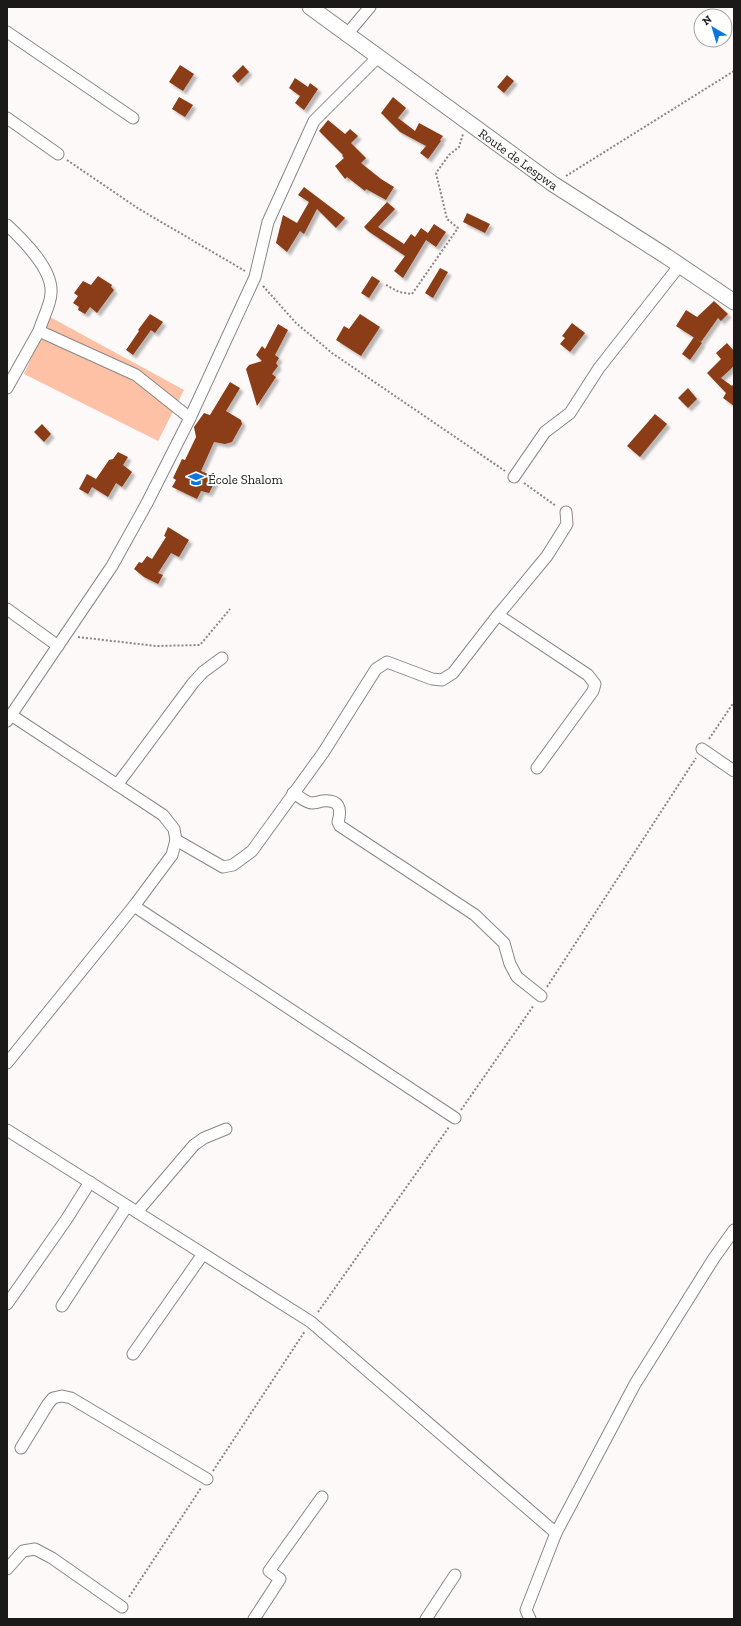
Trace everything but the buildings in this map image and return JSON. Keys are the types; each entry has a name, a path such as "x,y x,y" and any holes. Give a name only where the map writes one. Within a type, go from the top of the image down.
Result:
{"street":[{"name":"Route de Lespwa","path":"310,7 553,184 680,265 734,302"},
{"path":"348,34 370,7"},
{"path":"7,32 133,118"},
{"path":"7,1063 134,906 172,855 176,840 174,829 163,815 9,718 112,566 147,503 190,418 255,277 268,222 314,121 379,56"},
{"path":"7,118 58,154"},
{"path":"7,225 33,253 45,270 51,283 51,294 39,331 9,381"},
{"path":"514,477 544,432 570,413 599,368 680,265"},
{"path":"39,331 136,375 190,418"},
{"path":"176,840 224,867 233,865 252,851 293,792 323,753 376,669 387,662 432,679 442,680 453,673 498,615 547,556 567,524 566,512"},
{"path":"7,609 58,646"},
{"path":"498,615 588,675 595,684 592,691 537,768"},
{"path":"117,785 193,683 203,672 222,658"},
{"path":"702,750 734,770"},
{"path":"293,792 309,802 313,803 324,801 339,806 341,811 338,822 340,826 475,915 504,943 510,964 517,977 541,996"},
{"path":"134,906 455,1118"},
{"path":"137,1212 194,1145 204,1138 226,1129"},
{"path":"7,1130 311,1322 556,1533"},
{"path":"7,1304 66,1220 90,1182"},
{"path":"62,1306 127,1206"},
{"path":"518,1619 528,1615 556,1533 636,1384 714,1258 734,1230"},
{"path":"133,1354 203,1254"},
{"path":"21,1448 48,1404 53,1398 62,1396 71,1398 207,1479"},
{"path":"254,1619 280,1579 269,1571 322,1497"},
{"path":"7,1569 23,1551 35,1549 52,1558 122,1607"},
{"path":"426,1619 455,1575"}],"path":[{"path":"553,184 734,71"},
{"path":"386,285 399,292 412,294 458,228 447,219 436,173 450,155 459,147 466,121"},
{"path":"58,154 139,209 255,277 296,323 332,353 566,512"},
{"path":"64,636 156,646 200,645 230,609"},
{"path":"122,1607 311,1322 541,996 734,702"}],"shaded area":[{"path":"50,317 184,390 158,441 24,374"}],"place":[{"name":"École Shalom","path":"196,479"}]}
